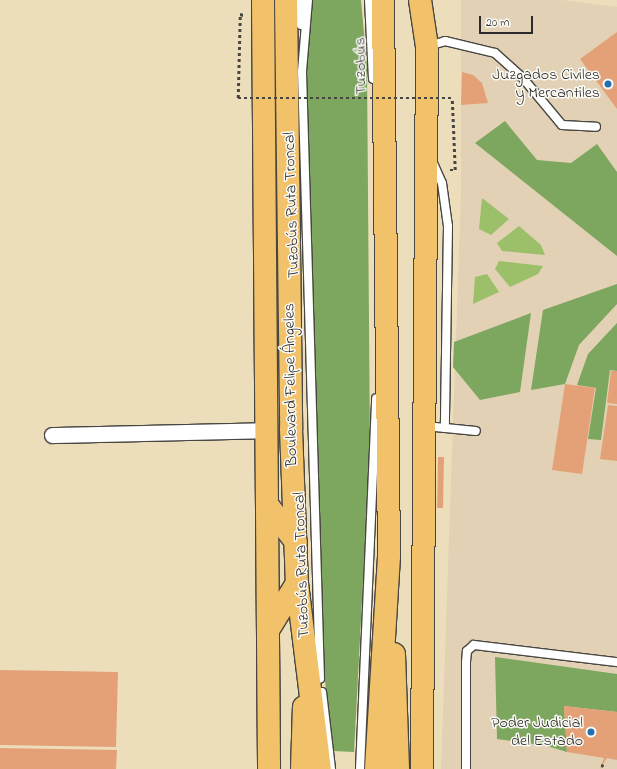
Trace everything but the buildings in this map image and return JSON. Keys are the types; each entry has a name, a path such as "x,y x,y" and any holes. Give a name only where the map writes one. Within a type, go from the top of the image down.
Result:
{"main road":[{"name":"Boulevard Felipe Ángeles","path":"263,0 267,430 270,507 269,769"},
{"name":"Boulevard Felipe Ángeles","path":"286,0 297,583 309,674 308,766"},
{"path":"383,0 389,556 398,769"},
{"path":"420,0 427,47 426,146 435,427 422,769"},
{"path":"270,507 296,542"},
{"path":"376,769 389,556"},
{"path":"270,627 297,583"}],"street":[{"path":"52,435 267,430"}],"lane":[{"path":"301,0 302,72"},
{"name":"Tuzobús Ruta Troncal","path":"308,0 302,72 319,670 331,769"},
{"path":"369,0 376,132 376,323"},
{"name":"Tuzobús","path":"375,0 376,132"},
{"path":"427,47 450,41 495,53 522,77 562,125 596,127"},
{"path":"360,769 376,458 376,387"},
{"path":"435,427 476,431"},
{"path":"466,769 466,662 467,651 474,645 617,662"}],"path":[{"path":"238,98 452,98"}],"shaded area":[{"path":"461,0 562,0 617,7 617,769 441,769 461,193"}],"green space":[{"path":"312,0 361,0 367,67 370,450 354,752 333,751 323,663 306,72"},
{"path":"505,121 537,160 571,163 597,144 617,172 617,256 475,143"},
{"path":"482,198 509,219 491,235 479,229"},
{"path":"519,226 541,245 545,255 502,251 497,243"},
{"path":"499,261 543,266 538,274 510,287 495,269"},
{"path":"487,274 499,292 473,304 475,277"},
{"path":"617,284 617,304 579,345 565,384 531,390 543,310"},
{"path":"531,313 520,392 480,400 453,367 454,342"},
{"path":"617,323 617,371 610,370 601,440 588,439 596,388 577,385 588,354"},
{"path":"495,657 617,674 617,712 564,706 567,752 547,746 497,739"}],"place":[{"name":"Juzgados Civiles y Mercantiles","path":"608,84"},
{"name":"Poder Judicial del Estado","path":"591,732"}]}
